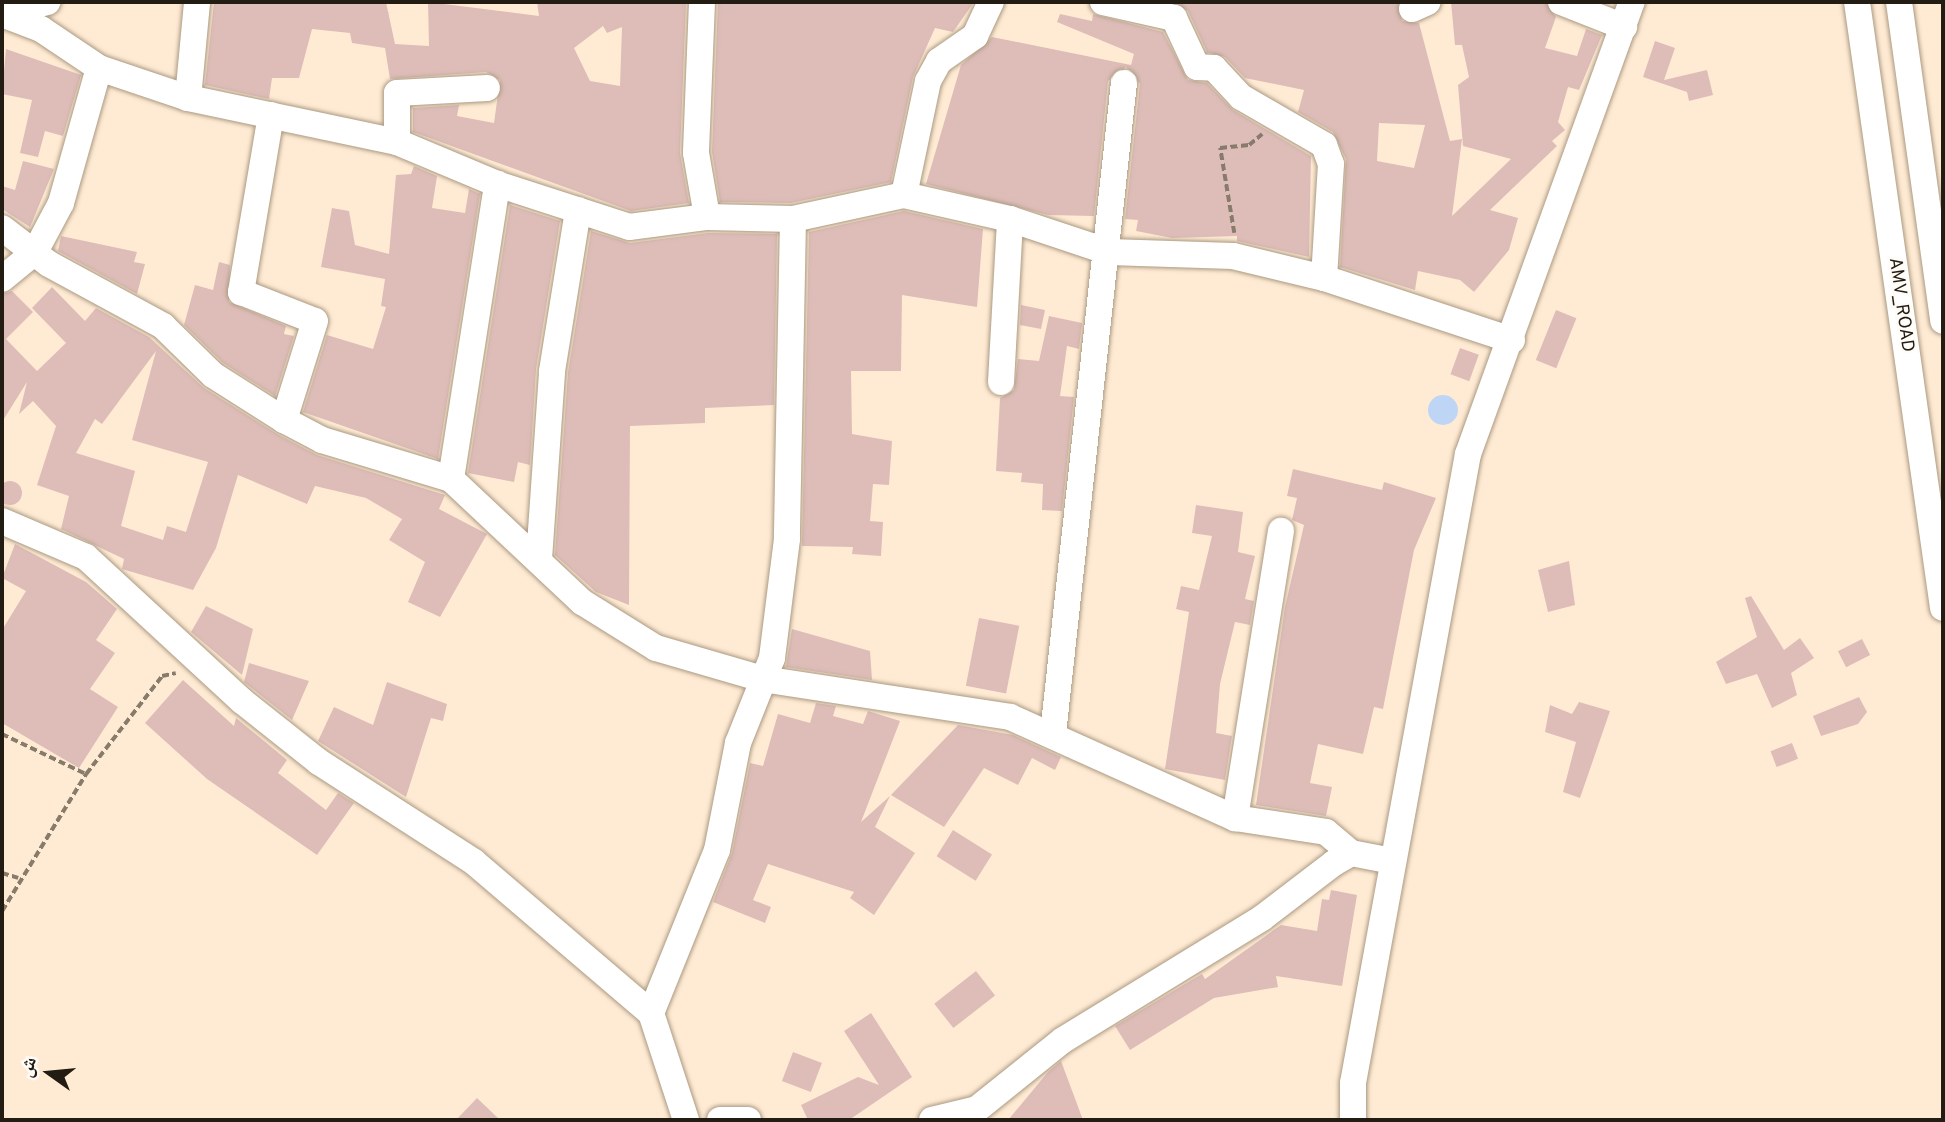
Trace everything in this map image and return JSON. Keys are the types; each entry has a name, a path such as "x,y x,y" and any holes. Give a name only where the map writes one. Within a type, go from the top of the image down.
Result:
{"street":[{"path":"4,21 47,2"},
{"path":"188,98 197,2"},
{"path":"702,2 695,153 707,216"},
{"path":"904,195 928,81 939,61 975,36 991,2"},
{"path":"1102,2 1174,18 1197,67 1213,68 1277,121 1324,145 1331,164 1324,278"},
{"path":"1561,2 1624,27"},
{"path":"1353,1120 1353,1083 1468,454 1513,340 1632,2"},
{"name":"AMV_ROAD","path":"1857,2 1943,608"},
{"path":"1899,2 1943,321"},
{"path":"4,21 41,29 99,68 188,98 397,142 497,184 629,227 707,216 793,219 904,195 1010,219 1108,252 1233,256 1324,278 1513,340"},
{"path":"2,279 34,252 61,202 99,68"},
{"path":"1053,734 1108,252 1124,83"},
{"path":"397,142 397,93 487,88"},
{"path":"271,115 242,292 315,321 284,420"},
{"path":"451,479 497,184"},
{"path":"539,559 552,371 578,210"},
{"path":"651,1013 717,850 738,743 772,658 788,539 793,219"},
{"path":"1001,382 1010,219"},
{"path":"2,228 34,252 163,326 213,375 284,420 321,440 451,479 582,602 656,648 763,679 1010,717 1053,734 1235,818 1326,832 1351,853 1392,860"},
{"path":"2,522 86,557 202,668 319,762 424,826 512,890 651,1013 686,1120"},
{"path":"1235,818 1281,531"},
{"path":"932,1120 977,1109 1063,1040 1262,918 1351,853"},
{"path":"720,1120 748,1120"}],"path":[{"path":"1233,256 1220,148 1249,145 1277,121"},
{"path":"2,911 18,878 86,774 162,676 202,668"},
{"path":"2,734 86,774"},
{"path":"2,873 18,878"}],"water":[{"path":"1443,395 1454,399 1458,410 1454,421 1443,425 1432,421 1428,410 1432,399"}],"building":[{"path":"214,2 386,2 395,44 429,46 428,2 539,16 537,2 686,2 680,153 689,203 631,211 413,132 413,108 459,105 457,116 494,123 500,80 486,72 390,79 385,48 352,43 350,33 312,29 299,78 272,78 269,99 205,85","holes":["603,26 607,33 622,27 620,86 590,81 574,48"]},
{"path":"718,2 974,2 953,32 935,28 913,77 891,182 791,203 720,202 712,152"},
{"path":"1174,2 1398,2 1402,21 1419,23 1450,141 1462,139 1452,216 1511,159 1463,146 1458,85 1469,77 1462,45 1455,45 1451,2 1546,2 1556,17 1545,48 1577,56 1586,29 1602,35 1579,90 1568,87 1558,122 1565,130 1552,141 1557,146 1490,210 1518,218 1509,250 1474,292 1460,280 1418,271 1415,290 1340,267 1346,159 1333,132 1298,112 1304,90 1245,78 1225,57 1207,52 1188,11","holes":["1379,123 1425,125 1414,168 1377,161"]},
{"path":"1060,14 1092,21 1093,14 1163,32 1188,80 1207,83 1233,110 1311,156 1309,257 1237,241 1237,236 1172,238 1136,231 1138,220 1125,219 1140,84 1126,67 1108,81 1094,216 1048,215 926,184 961,65 992,37 1131,65 1134,54 1057,22"},
{"path":"1655,41 1675,48 1664,80 1707,70 1713,95 1689,101 1687,92 1643,77"},
{"path":"6,49 81,75 63,136 45,131 38,157 20,153 32,100 2,94"},
{"path":"23,161 54,169 30,227 2,209 2,186 15,190"},
{"path":"414,166 437,176 432,208 465,213 469,189 480,194 438,459 303,412 327,335 373,349 386,307 381,306 385,279 321,267 332,208 349,211 355,245 389,254 396,175 411,174"},
{"path":"510,205 560,221 536,369 530,465 518,462 514,482 468,473"},
{"path":"904,211 983,229 977,307 902,295 901,371 851,371 852,434 892,441 889,485 873,484 870,521 883,522 881,556 852,554 853,547 802,546 809,232"},
{"path":"591,231 630,243 708,233 777,234 774,405 705,408 705,423 630,426 629,605 596,592 555,555 568,373"},
{"path":"61,236 137,252 134,262 145,264 137,294 58,251"},
{"path":"219,262 230,265 229,302 286,326 284,334 294,336 275,396 223,363 184,325 195,285 213,290"},
{"path":"52,287 85,321 96,308 149,337 204,388 277,434 317,455 445,495 439,509 487,534 440,617 408,602 425,562 389,540 402,519 366,498 315,486 307,504 238,475 216,548 193,590 122,569 124,559 61,529 69,496 37,485 56,426 33,401 19,414 27,382 2,422 2,294 12,291 33,312 6,339 37,371 66,343 32,308","holes":["156,351 132,440 208,462 186,532 167,526 163,540 121,526 135,471 76,453 95,419 102,424"]},
{"path":"1021,305 1045,310 1041,329 1020,325"},
{"path":"1556,310 1576,318 1556,368 1536,360"},
{"path":"1049,316 1082,323 1079,349 1067,346 1060,396 1074,397 1062,511 1042,510 1043,484 1021,482 1022,473 996,471 1000,398 1014,390 1018,359 1039,361"},
{"path":"1460,348 1479,355 1469,381 1450,374"},
{"path":"1293,469 1382,490 1384,482 1436,498 1414,550 1383,709 1374,707 1363,754 1318,744 1310,783 1332,787 1326,816 1256,805 1285,607 1304,525 1292,520 1297,498 1287,496"},
{"path":"10,481 18,485 22,493 18,501 10,505 2,501 -2,493 2,485"},
{"path":"1196,505 1243,512 1238,552 1255,556 1245,599 1254,601 1250,625 1235,622 1220,684 1216,733 1232,736 1225,780 1165,769 1189,612 1176,609 1181,586 1199,590 1212,536 1192,533"},
{"path":"15,544 86,582 117,609 96,640 115,653 90,689 118,707 79,768 2,723 2,630 26,591 2,578"},
{"path":"1569,561 1575,605 1548,612 1538,570"},
{"path":"1751,596 1784,650 1800,638 1814,658 1791,673 1797,695 1772,708 1757,674 1726,684 1716,662 1757,637 1745,598"},
{"path":"206,606 253,629 242,675 191,632"},
{"path":"979,618 1019,626 1006,694 966,686"},
{"path":"792,629 870,651 872,680 786,667"},
{"path":"1862,639 1870,655 1846,667 1838,651"},
{"path":"249,663 309,681 292,720 244,682"},
{"path":"183,680 234,726 236,718 287,760 278,773 326,810 338,793 354,803 317,855 207,779 145,723"},
{"path":"387,682 447,704 443,721 431,718 406,797 318,741 334,707 373,725"},
{"path":"1859,697 1867,712 1858,724 1821,736 1813,716"},
{"path":"1579,702 1610,711 1580,798 1563,792 1576,742 1545,732 1550,705 1572,714"},
{"path":"816,703 836,706 833,716 863,724 868,711 900,721 861,822 890,796 875,827 915,853 874,915 850,898 854,892 768,864 753,900 771,907 765,923 713,902 732,853 750,763 763,766 778,714 810,723"},
{"path":"958,725 1013,735 1061,757 1055,770 1032,758 1018,785 984,768 944,827 891,795"},
{"path":"1792,743 1798,759 1777,767 1771,751"},
{"path":"953,830 992,854 976,881 937,856"},
{"path":"1331,890 1357,895 1342,986 1276,976 1278,987 1214,998 1130,1050 1115,1026 1202,974 1205,979 1281,925 1317,931 1322,899 1329,900"},
{"path":"976,971 995,995 953,1028 934,1004"},
{"path":"871,1013 912,1077 849,1120 808,1120 801,1105 858,1077 879,1085 844,1031"},
{"path":"793,1052 822,1063 811,1092 782,1081"},
{"path":"1061,1061 1083,1120 1008,1120 1048,1072"},
{"path":"477,1098 500,1120 456,1120"}]}
